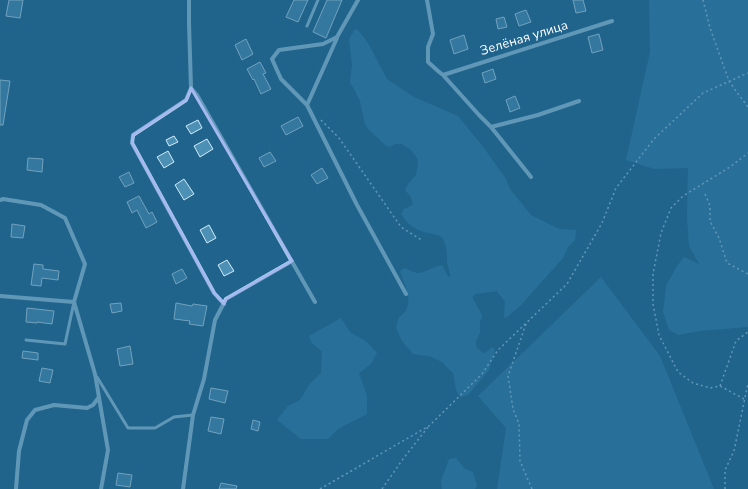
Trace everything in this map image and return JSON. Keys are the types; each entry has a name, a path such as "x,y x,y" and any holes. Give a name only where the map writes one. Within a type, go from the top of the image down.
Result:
{"street":[{"path":"189,0 191,88 186,100 133,135 132,144 214,293 224,304"},
{"path":"307,105 337,37 358,0"},
{"path":"427,0 433,34 428,47 428,62 443,75 491,127 530,177"},
{"name":"Зелёная улица","path":"443,75 612,21"},
{"path":"337,37 324,44 279,50 272,59 281,79 307,105 357,205 406,294"},
{"path":"191,88 197,95 315,302"},
{"path":"491,127 538,115 579,101"},
{"path":"0,200 3,199 41,205 65,218 85,264 74,302 95,374 108,450 101,489"},
{"path":"182,489 193,416 204,379 215,320 226,300 292,262"},
{"path":"0,296 74,302"},
{"path":"16,489 19,451 28,420 35,410 54,405 87,408 93,405 99,397"}],"lane":[{"path":"307,26 318,0"},
{"path":"26,340 65,344 74,302"},
{"path":"95,374 128,428 155,428 174,416 193,416"}],"path":[{"path":"703,0 710,28 728,81 748,107"},
{"path":"382,489 429,426 482,374 498,350 567,284 602,223 616,188 654,139 703,93 748,73"},
{"path":"317,116 339,138 400,227 423,241"},
{"path":"744,399 720,386 710,388 692,383 678,372 659,335 653,304 653,274 661,233 671,208 683,196 730,167 748,153"},
{"path":"705,194 710,206 710,221 719,238 727,263 748,274"},
{"path":"526,323 508,376 513,409 519,424 520,461 532,489"},
{"path":"720,386 736,341 748,332"},
{"path":"725,489 725,470 734,452 748,382"},
{"path":"320,489 429,426"}],"highlighted area":[{"path":"191,88 292,261 226,299 224,304 214,293 132,143 133,135 186,100"}],"shaded area":[{"path":"649,0 748,0 748,327 699,331 679,335 669,330 663,312 666,286 677,266 684,257 699,264 689,246 687,216 688,168 654,169 626,160 650,52"},
{"path":"355,29 359,31 368,43 387,79 414,97 458,116 484,148 506,179 510,189 531,215 559,229 576,230 575,240 568,247 563,258 521,305 506,318 504,317 505,302 497,291 476,294 472,297 482,315 482,319 480,320 480,333 476,341 476,347 483,353 492,347 495,350 489,370 468,395 460,397 456,390 453,373 442,362 429,356 413,354 402,341 396,328 399,317 404,313 408,302 407,290 400,272 401,270 405,268 419,273 442,265 450,277 450,273 447,262 446,248 442,238 439,235 416,229 406,221 401,214 404,209 413,205 411,197 405,190 416,175 418,164 417,158 411,150 402,144 396,144 389,147 385,145 368,129 365,124 360,101 350,83 352,65 349,39"},
{"path":"601,277 660,356 714,489 497,489 506,428 478,396"},
{"path":"341,318 350,332 367,342 377,353 370,365 359,373 367,396 367,414 338,429 328,439 301,439 277,420 288,406 300,400 309,385 321,373 322,352 312,343 309,336"},
{"path":"456,458 464,468 473,472 477,486 475,489 442,489 441,481 449,459"}],"building":[{"path":"9,0 23,0 20,18 6,16"},
{"path":"294,0 308,0 298,22 286,17"},
{"path":"327,0 342,0 326,38 313,32"},
{"path":"573,0 583,0 586,11 576,13"},
{"path":"526,10 531,22 519,26 515,14"},
{"path":"504,17 507,27 498,29 496,19"},
{"path":"599,34 603,50 592,53 588,37"},
{"path":"464,35 468,49 454,54 450,40"},
{"path":"246,39 253,54 242,60 235,45"},
{"path":"260,62 266,73 263,74 271,89 261,94 254,79 253,80 247,69"},
{"path":"493,69 496,79 485,83 482,73"},
{"path":"0,80 10,81 3,125 0,125"},
{"path":"515,96 520,108 510,112 506,100"},
{"path":"298,117 303,126 286,135 281,126"},
{"path":"198,120 202,128 191,134 186,126"},
{"path":"174,136 178,142 169,146 166,140"},
{"path":"207,139 213,149 200,157 194,146"},
{"path":"168,151 174,162 164,168 157,157"},
{"path":"270,152 276,161 264,167 259,158"},
{"path":"28,158 43,159 42,172 27,170"},
{"path":"322,168 328,178 317,184 311,175"},
{"path":"129,172 134,183 125,187 119,177"},
{"path":"184,179 194,194 184,200 175,185"},
{"path":"139,196 149,214 152,212 157,222 146,228 137,210 132,213 127,202"},
{"path":"12,224 25,226 23,238 11,237"},
{"path":"209,225 216,238 207,243 200,230"},
{"path":"227,260 234,271 224,276 218,265"},
{"path":"34,264 43,265 43,269 59,271 58,280 42,278 41,286 31,285"},
{"path":"182,269 187,278 176,284 172,274"},
{"path":"121,303 122,311 112,313 110,304"},
{"path":"176,303 192,306 193,304 207,306 203,326 189,324 190,321 174,319"},
{"path":"27,308 54,311 52,324 26,322"},
{"path":"130,346 133,364 120,366 117,349"},
{"path":"23,351 38,353 38,360 22,358"},
{"path":"42,368 53,370 50,383 39,381"},
{"path":"211,388 228,391 225,403 209,399"},
{"path":"211,417 224,419 221,434 208,431"},
{"path":"253,420 260,422 258,431 251,429"},
{"path":"118,473 132,475 130,487 116,485"},
{"path":"221,483 237,486 236,489 219,489"}]}
